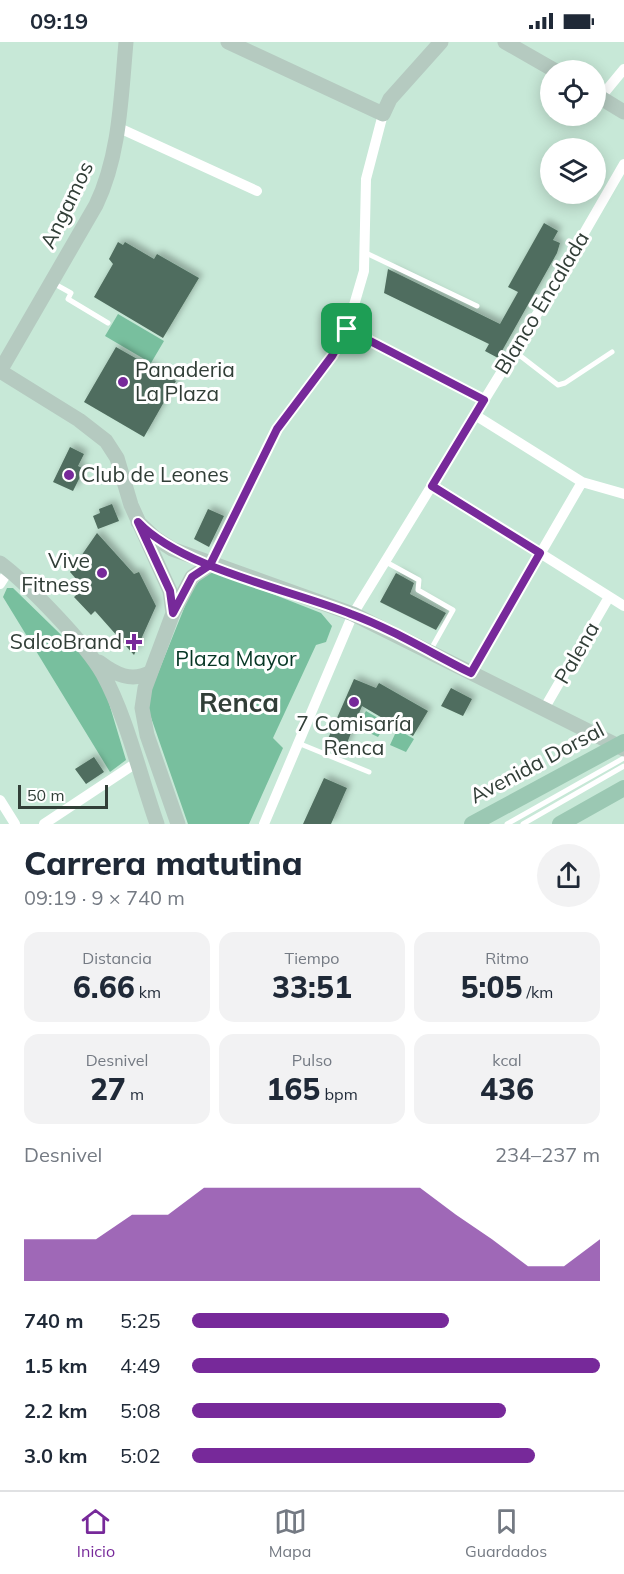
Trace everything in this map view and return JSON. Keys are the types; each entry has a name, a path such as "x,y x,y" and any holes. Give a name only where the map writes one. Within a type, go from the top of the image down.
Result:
{"main road":[{"name":"Avenida Dorsal","path":"472,824 622,749"},
{"path":"560,824 624,788"}],"street":[{"name":"Angamos","path":"0,371 102,192 111,165 126,42"},
{"path":"228,42 383,114"},
{"path":"178,824 142,716 143,699 151,672 173,613 192,577 210,565 277,429 332,356 347,329 361,282 366,253 366,179 383,114 390,99 441,42"},
{"path":"505,42 540,62"},
{"path":"606,88 624,69"},
{"path":"606,101 624,112"},
{"path":"117,127 256,192"},
{"name":"Blanco Encalada","path":"264,824 353,614 514,351 624,164"},
{"path":"347,329 484,400"},
{"path":"0,371 100,435 117,458 138,522 170,591 173,613"},
{"path":"475,415 582,482 624,494"},
{"path":"471,673 582,482"},
{"path":"432,486 624,606"},
{"path":"138,522 163,544 210,565 353,614 622,749"},
{"path":"4,567 90,654 120,675 139,677 151,672"},
{"path":"0,584 4,567"},
{"name":"Palena","path":"544,709 609,597"},
{"path":"90,654 112,693 157,824"},
{"path":"44,824 136,763"},
{"path":"0,800 15,824"}],"lane":[{"path":"366,253 477,306"},
{"path":"52,282 71,293 68,299 108,323"},
{"path":"514,351 558,385 565,383 612,352"},
{"path":"384,561 419,580 418,590 453,610 429,652"},
{"path":"298,743 369,772"},
{"path":"507,824 622,749"},
{"path":"523,824 624,766"}],"green space":[{"path":"118,314 164,341 151,363 105,336"},
{"name":"Plaza Mayor","path":"214,571 321,613 332,626 326,642 316,645 273,738 283,748 249,824 188,824 146,703 191,591 204,575"},
{"path":"7,588 13,588 91,664 103,683 126,760 110,772 3,597"},
{"path":"366,711 414,739 406,752 390,745 395,734 384,727 378,737 357,727"}],"building":[{"path":"544,223 558,231 553,240 560,243 557,253 498,358 485,351 489,344 384,293 388,269 500,324 518,292 508,287"},
{"path":"118,242 123,245 125,242 154,259 157,254 199,278 163,338 94,297 113,264 109,259"},
{"name":"Panaderia La Plaza","path":"116,347 176,381 144,437 84,402"},
{"name":"Club de Leones","path":"70,447 84,454 78,466 84,469 73,491 53,482"},
{"path":"112,504 119,521 98,529 93,516 100,513 99,509"},
{"path":"208,509 224,516 209,547 194,539"},
{"path":"97,533 134,574 139,572 156,606 134,655 95,611 91,615 74,597 84,588 70,572"},
{"path":"396,573 414,583 410,594 446,613 436,630 380,602"},
{"path":"354,679 376,688 379,683 428,711 413,736 362,706 345,748 327,741"},
{"path":"451,688 472,699 463,716 441,706"},
{"path":"94,757 104,772 86,784 75,769"},
{"path":"324,778 347,788 331,824 303,824"}],"place":[{"name":"Panaderia La Plaza","path":"123,382"},
{"name":"Club de Leones","path":"69,475"},
{"name":"Vive Fitness","path":"102,573"},
{"name":"SalcoBrand","path":"134,642"},
{"name":"7 Comisaría Renca","path":"354,702"}],"district":[{"name":"Renca","path":"239,703"}],"route":[{"path":"347,329 332,356 277,429 210,565 192,577 173,613 170,591 138,522 155,538 172,549 210,565 353,614 471,673 540,553 432,486 484,400 347,329"}]}
